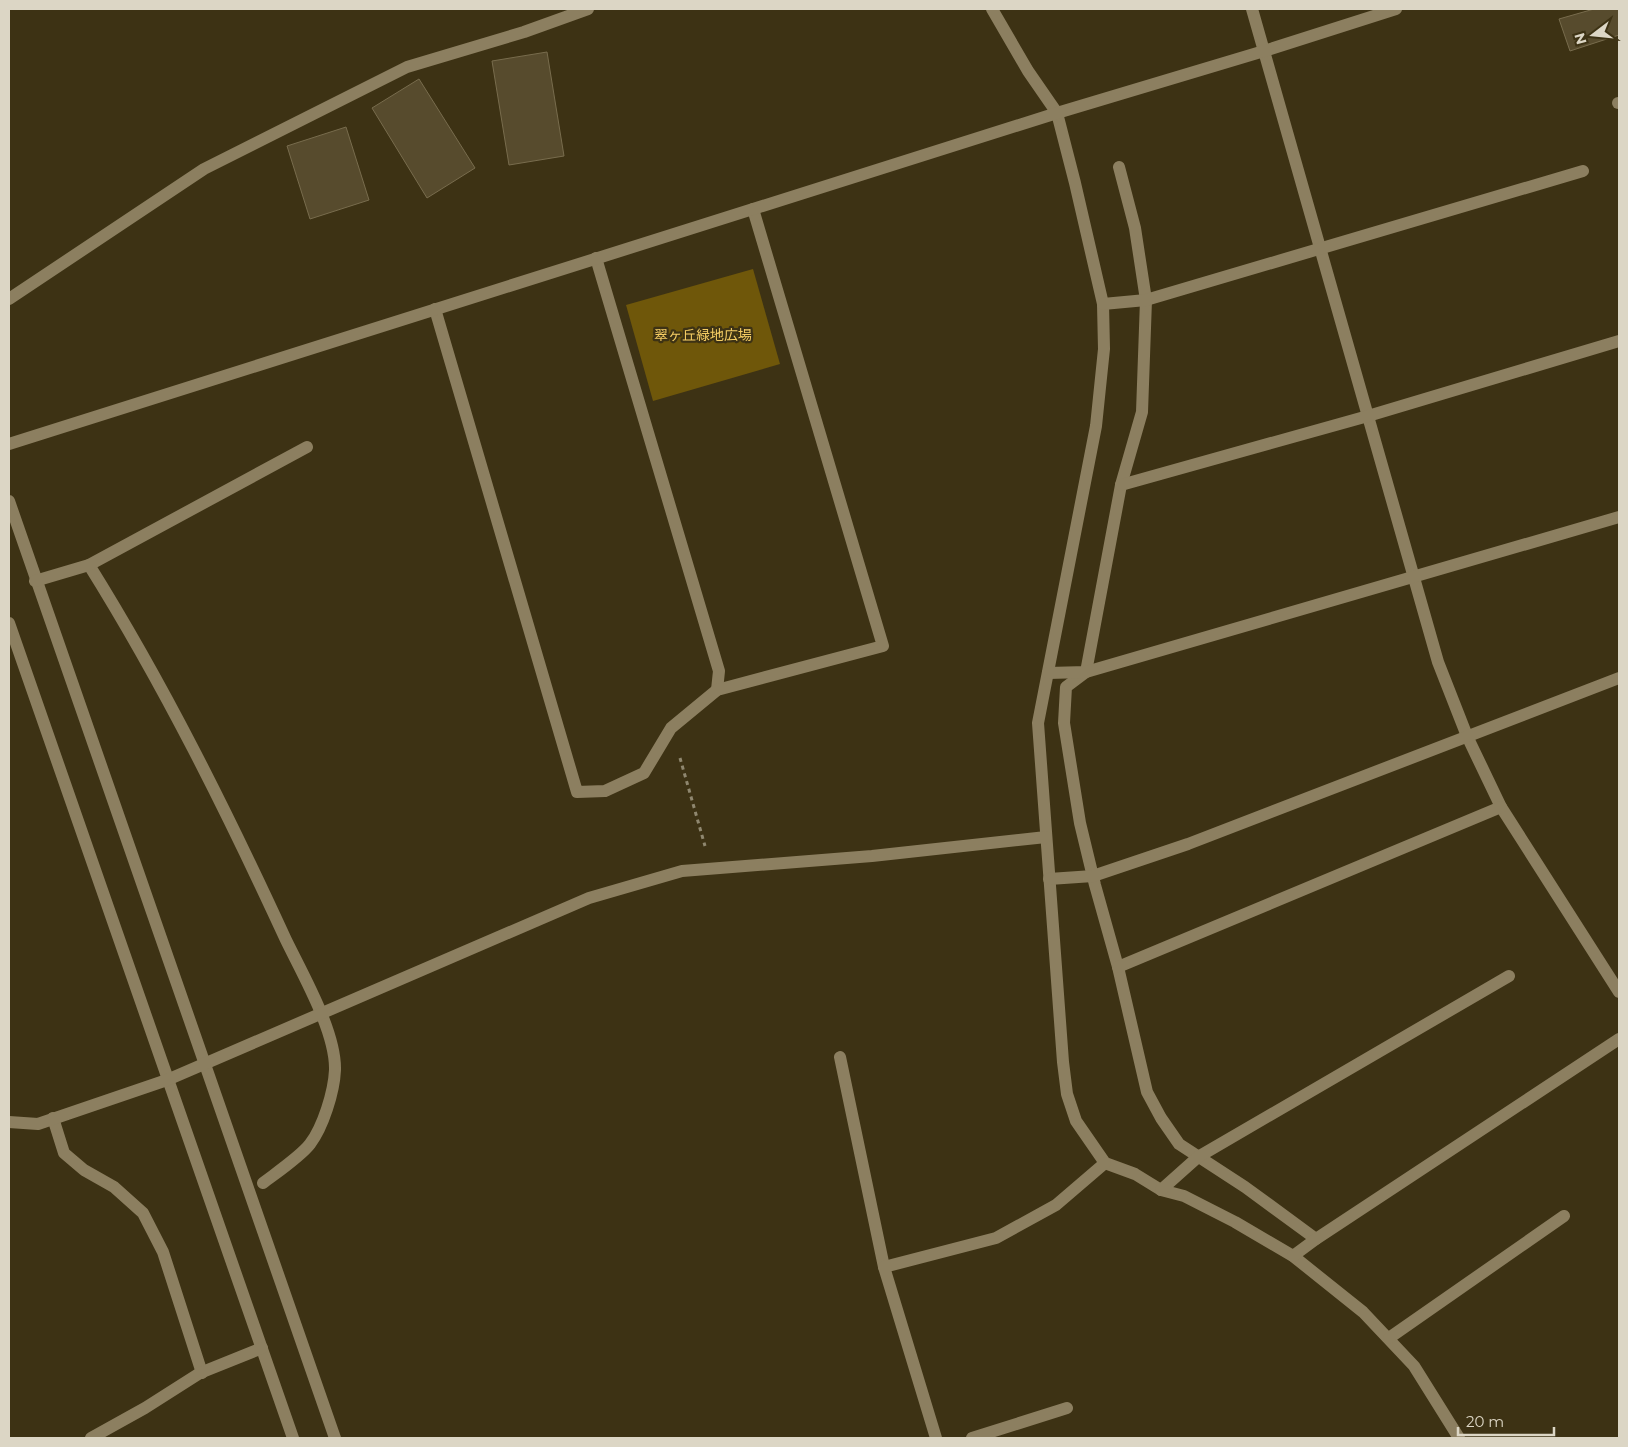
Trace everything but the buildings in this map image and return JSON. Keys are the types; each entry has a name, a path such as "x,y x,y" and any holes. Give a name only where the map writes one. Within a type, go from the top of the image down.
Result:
{"street":[{"path":"9,299 204,169 407,67 524,32 588,9"},
{"path":"992,9 1028,71 1057,113 1076,183 1103,304 1104,349 1096,426 1038,722 1063,1062 1067,1094 1076,1121 1105,1163 1135,1174 1161,1190 1184,1196 1235,1222 1293,1256 1363,1312 1414,1366 1459,1438"},
{"path":"1252,9 1438,662 1467,736 1501,808 1619,992"},
{"path":"9,444 1057,113 1396,9"},
{"path":"1119,167 1135,228 1146,300 1142,412 1121,485 1086,672 1066,687 1064,723 1080,823 1118,967 1147,1092 1161,1118 1179,1144 1245,1187 1316,1238"},
{"path":"1103,304 1146,300 1582,171"},
{"path":"435,309 577,792 605,791 644,773 671,728 718,690 883,646 753,209"},
{"path":"596,258 719,671 718,690"},
{"path":"1121,485 1368,416 1619,341"},
{"path":"35,581 89,565 307,447"},
{"path":"9,501 35,581 335,1438"},
{"path":"1048,673 1086,672 1619,517"},
{"path":"89,565 180,725 245,851 321,1014 332,1045 335,1070 328,1109 310,1145 263,1183"},
{"path":"9,623 293,1438"},
{"path":"1049,879 1093,876 1188,844 1619,678"},
{"path":"1118,967 1501,808"},
{"path":"9,1122 38,1124 167,1080 589,898 682,871 872,856 1046,837"},
{"path":"1161,1190 1198,1157 1509,976"},
{"path":"1293,1256 1316,1238 1619,1039"},
{"path":"840,1057 884,1267 936,1438"},
{"path":"53,1118 64,1153 84,1170 114,1187 144,1213 163,1252 202,1372"},
{"path":"884,1267 996,1238 1056,1205 1105,1163"},
{"path":"1389,1338 1564,1216"},
{"path":"91,1438 202,1372 262,1348"},
{"path":"972,1438 1067,1408"}],"path":[{"path":"671,728 711,868"}],"green space":[{"name":"翠ヶ丘緑地広場","path":"753,269 780,364 653,401 626,305"}]}
